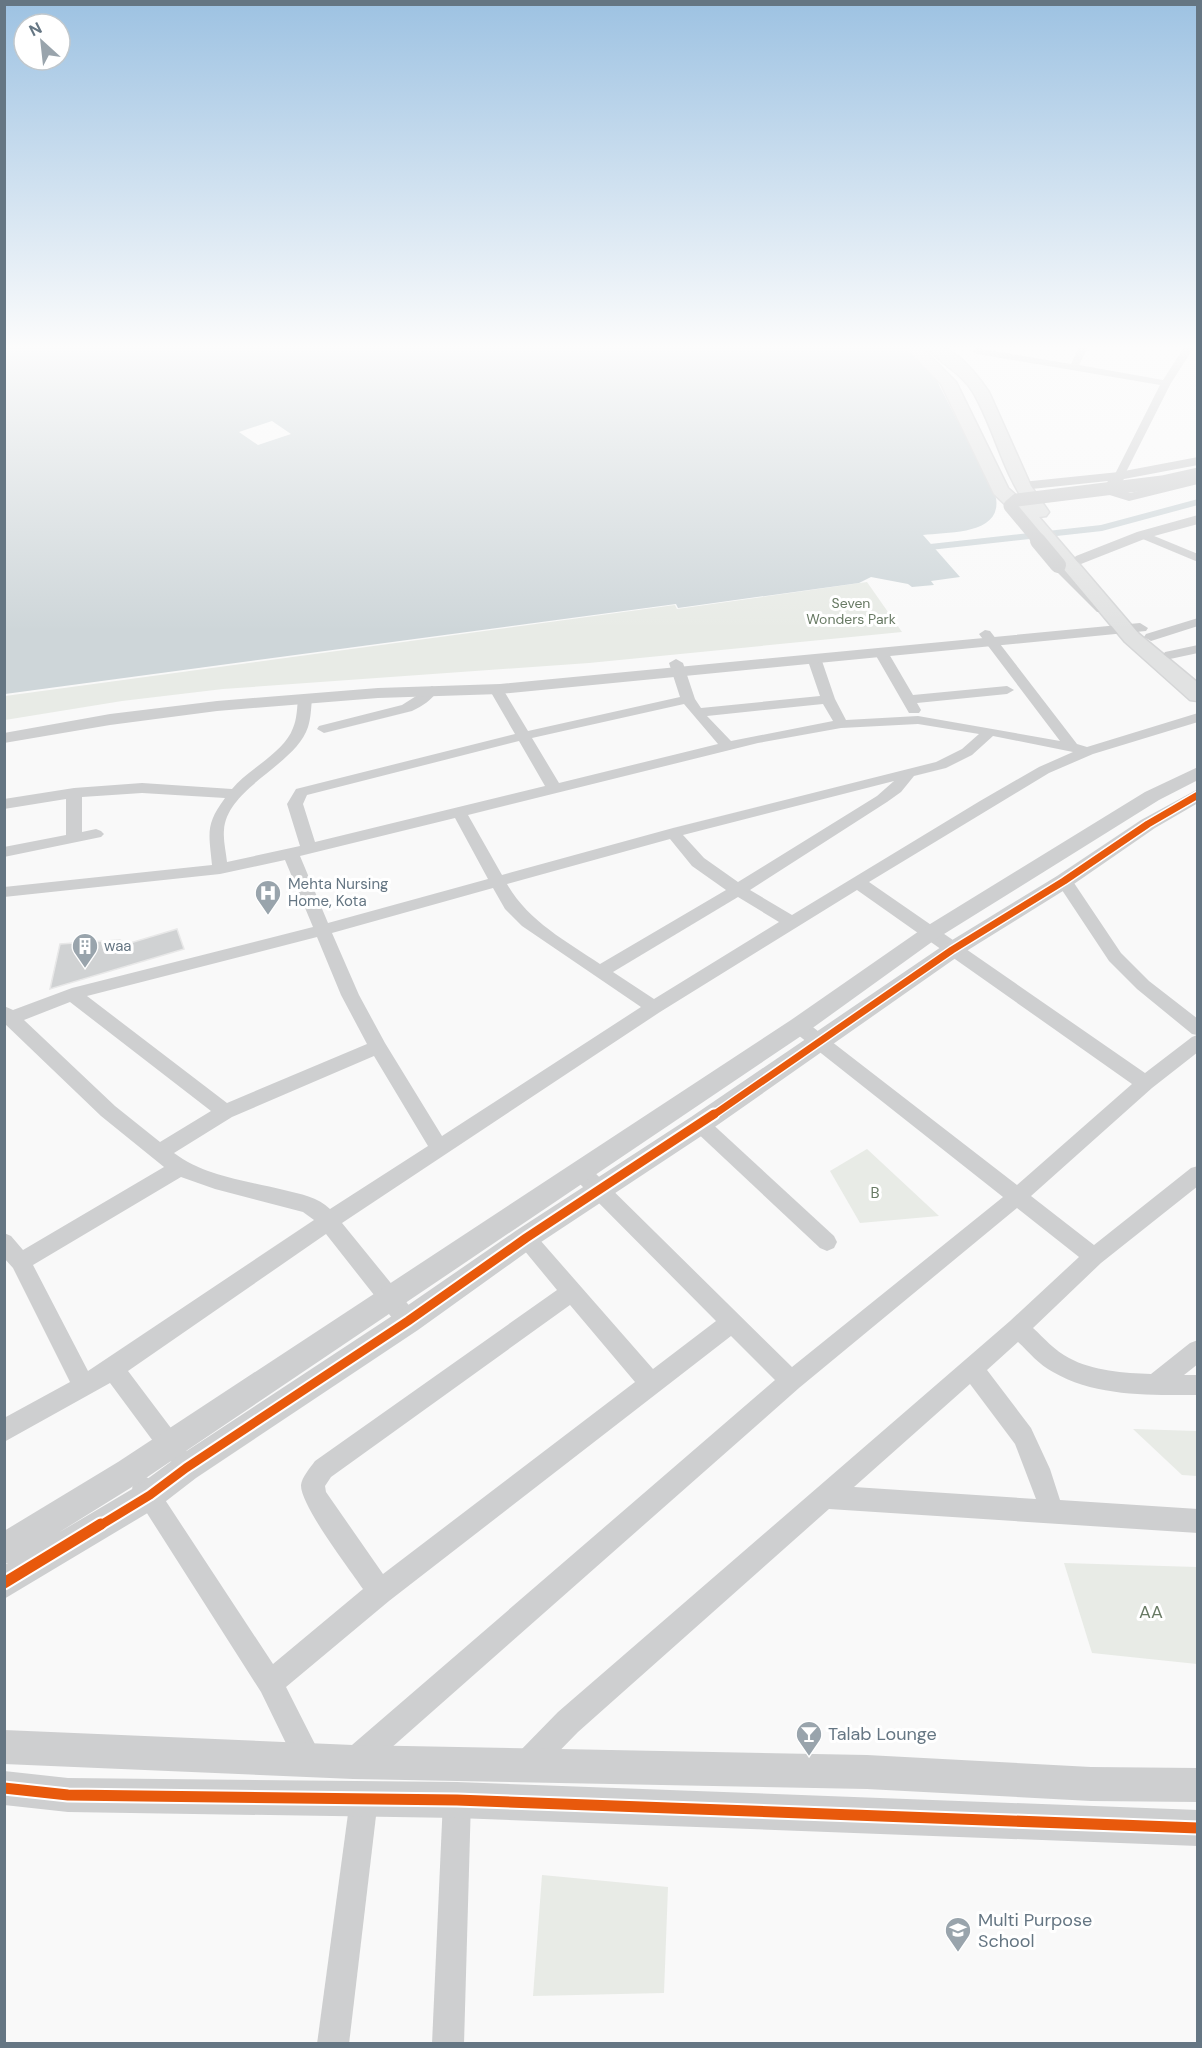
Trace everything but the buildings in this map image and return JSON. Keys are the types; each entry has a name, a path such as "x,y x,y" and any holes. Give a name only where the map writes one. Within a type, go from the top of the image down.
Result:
{"main road":[{"path":"977,440 998,487 1038,517"},
{"path":"1002,440 1038,517 1069,559 1197,694"},
{"path":"1130,625 1197,677"}],"street":[{"path":"1137,440 1119,476 1108,490 1129,497 1197,480"},
{"path":"1022,486 1119,476 1197,461"},
{"path":"1197,474 1162,482 1017,500 1010,506 1069,559 1197,519"},
{"path":"1142,535 1197,559"},
{"path":"4,738 52,728 153,714 304,699 432,690 496,689 678,668 1130,625 1197,622"},
{"path":"4,724 73,712 207,695 815,661 988,639"},
{"path":"988,639 1080,748"},
{"path":"1170,655 1197,649"},
{"path":"882,654 909,699 918,720"},
{"path":"815,661 828,699 841,724"},
{"path":"678,668 688,699 697,713 728,747"},
{"path":"496,689 554,788"},
{"path":"324,729 408,708 432,690"},
{"path":"909,699 1007,690"},
{"path":"220,869 216,830 220,815 234,794 277,757 296,736 301,727 304,699"},
{"path":"309,848 295,804 301,792 311,788 523,736 688,699"},
{"path":"697,713 828,699"},
{"path":"4,1431 113,1369 329,1221 654,1007 1080,748 1197,717"},
{"path":"4,892 220,869 728,747 841,724 918,720 1080,748"},
{"path":"408,1321 329,1221 309,1205 225,1184 179,1168 108,1111 8,1015 72,994 323,930 673,833 909,773 953,760 990,731"},
{"path":"4,1583 150,1495 186,1468 408,1321 526,1238 700,1124 929,934 1152,796 1197,772"},
{"path":"599,972 738,890 896,789 909,773"},
{"path":"4,804 74,793 142,788 234,794"},
{"path":"74,793 74,839"},
{"path":"4,1549 129,1472 580,1171 952,950 1197,795"},
{"path":"459,812 510,905 528,922 654,1007"},
{"path":"673,833 698,862 738,890 791,922"},
{"path":"4,852 96,834"},
{"path":"290,852 350,994 378,1047 440,1149"},
{"path":"1064,881 1115,957 1143,985 1197,1029"},
{"path":"857,882 1145,1083"},
{"path":"72,994 225,1112"},
{"path":"809,1033 1094,1257"},
{"path":"353,1762 791,1381 1018,1196 1145,1083 1197,1042"},
{"path":"160,1152 225,1112 378,1047"},
{"path":"700,1124 827,1242"},
{"path":"20,1262 179,1168"},
{"path":"580,1171 791,1381"},
{"path":"526,1765 568,1722 1018,1328 1094,1257 1197,1174"},
{"path":"526,1238 651,1384"},
{"path":"4,1242 20,1262 84,1387"},
{"path":"380,1592 315,1496 314,1484 322,1469 572,1291"},
{"path":"270,1683 380,1592 732,1322"},
{"path":"1018,1328 1060,1365 1085,1375 1154,1385 1197,1385"},
{"path":"1154,1385 1197,1350"},
{"path":"972,1368 1023,1436 1038,1469 1052,1512"},
{"path":"113,1369 186,1468"},
{"path":"129,1472 150,1495 270,1683 309,1761"},
{"path":"824,1497 1197,1521"},
{"path":"4,1747 309,1761 867,1772 1090,1784 1197,1785"},
{"path":"4,1788 68,1795 457,1800 1197,1828"},
{"path":"333,2043 364,1799"},
{"path":"448,2043 457,1800"}],"green space":[{"name":"Seven Wonders Park","path":"867,582 902,632 589,663 223,689 122,701 5,720 5,696 675,605 677,609"},
{"name":"B","path":"867,1149 939,1216 860,1223 830,1171"},
{"path":"1133,1429 1197,1431 1197,1476 1182,1475"},
{"name":"AA","path":"1064,1563 1197,1567 1197,1664 1092,1653"},
{"path":"542,1875 668,1887 664,1993 533,1996"}],"shaded area":[{"path":"4,440 250,440 258,445 274,440 970,440 996,498 996,510 991,519 982,525 959,532 923,535 960,577 931,581 934,585 912,587 908,584 871,577 859,583 678,608 676,604 5,694"}],"waterway":[{"path":"912,549 1102,528 1198,502"}],"cycle path":[{"path":"4,1583 150,1495 186,1468 408,1321 526,1238 700,1124 952,950 1064,881 1148,824 1198,795"},
{"path":"4,1788 68,1795 457,1800 1198,1828"}],"place":[{"name":"Mehta Nursing Home, Kota","path":"268,916"},
{"name":"waa","path":"85,969"},
{"name":"Talab Lounge","path":"809,1757"},
{"name":"Multi Purpose School","path":"958,1953"}]}
